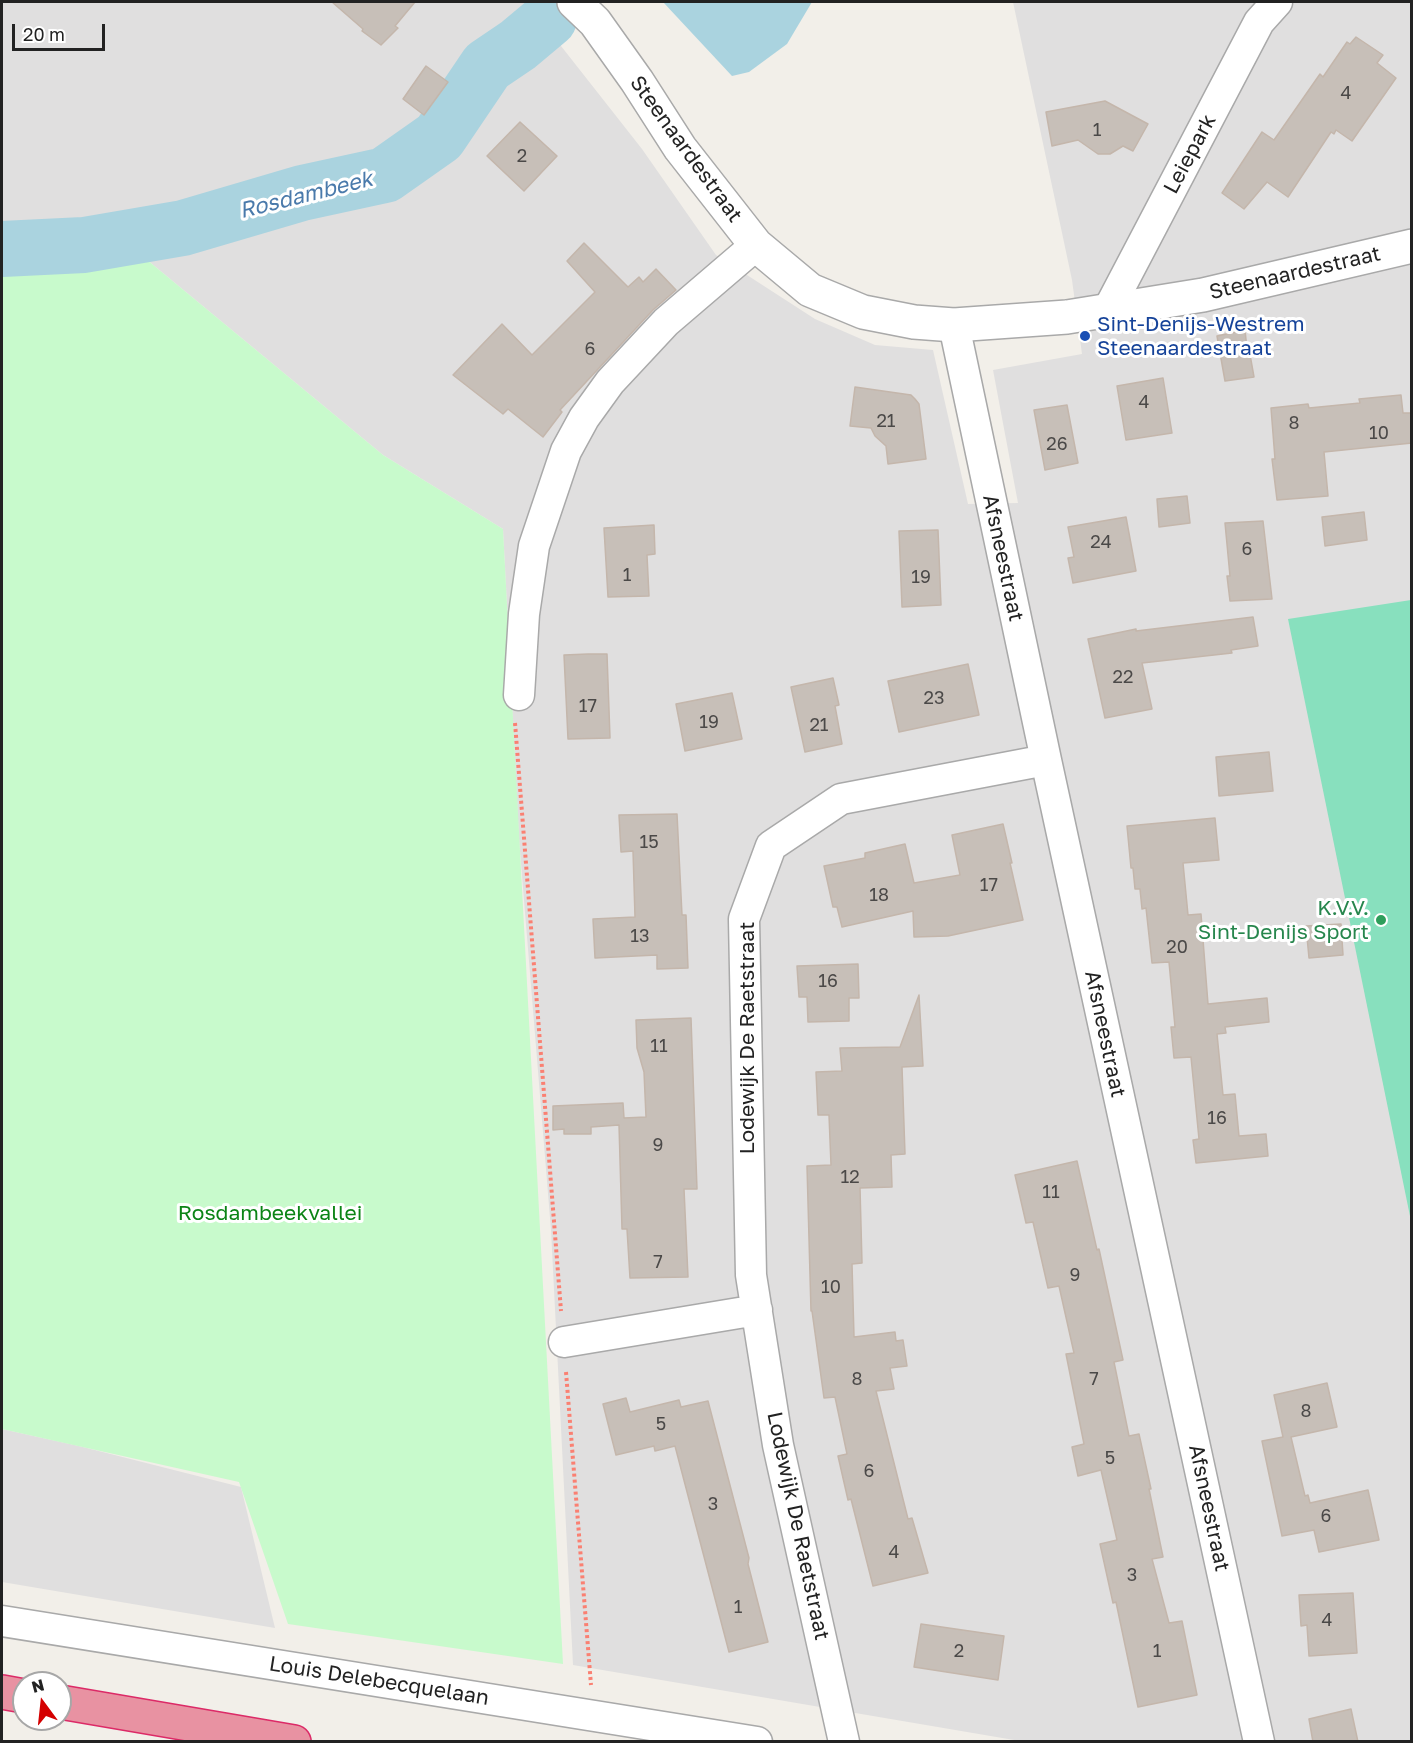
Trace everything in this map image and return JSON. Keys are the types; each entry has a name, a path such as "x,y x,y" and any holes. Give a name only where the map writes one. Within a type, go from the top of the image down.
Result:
{"highway":[{"path":"72,1704 294,1742"}],"street":[{"name":"Leiepark","path":"1108,310 1258,22 1277,2"},
{"name":"Steenaardestraat","path":"584,12 637,81 680,148 756,245 810,290 863,312 914,322 954,325 1067,317 1203,295 1412,246"},
{"path":"519,695 524,614 534,546 566,450 584,418 610,382 666,322 756,245"},
{"name":"Afsneestraat","path":"954,325 1259,1742"},
{"name":"Lodewijk De Raetstraat","path":"844,1742 778,1445 751,1275 744,919 771,846 841,799 1046,760"},
{"path":"564,1342 757,1310"},
{"name":"Louis Delebecquelaan","path":"2,1621 757,1742"}],"path":[{"path":"519,695 514,713 593,1715"}],"shaded area":[{"path":"2,2 549,2 481,56 461,78 431,123 419,137 407,144 319,170 280,177 208,196 189,206 179,206 110,224 66,232 2,231"},
{"path":"1013,2 1411,2 1411,1741 1020,1741 573,1665 551,1230 519,839 503,529 383,455 123,240 200,241 292,214 392,190 421,176 446,151 479,105 514,65 550,32 642,149 716,255 815,319 875,345 933,350 968,504 1018,503 993,370 1082,354 1072,280"},
{"path":"2,1429 241,1487 275,1628 2,1582"}],"green space":[{"name":"Rosdambeekvallei","path":"123,240 383,455 503,529 563,1664 288,1624 239,1482 2,1429 2,266"},
{"name":"K.V.V. Sint-Denijs Sport","path":"1412,600 1411,1221 1288,619"}],"water":[{"path":"663,2 812,2 787,44 749,72 732,76"}],"building":[{"path":"332,2 415,2 395,26 398,28 381,45 362,31 363,29"},
{"path":"1356,37 1383,55 1377,63 1396,78 1352,141 1336,130 1334,134 1331,132 1288,197 1267,182 1244,209 1222,193 1262,132 1274,140 1320,74 1323,77 1347,42 1350,44"},
{"path":"426,66 448,82 424,115 403,99"},
{"path":"1105,101 1148,124 1133,151 1123,146 1110,154 1098,154 1078,140 1052,146 1046,112"},
{"path":"520,122 557,156 524,191 487,156"},
{"path":"584,243 628,287 639,277 643,282 656,269 676,290 653,310 560,410 562,412 543,437 508,409 503,414 453,375 502,324 532,355 595,292 567,261"},
{"path":"1245,330 1254,377 1225,381 1217,336"},
{"path":"1163,378 1172,433 1126,440 1117,386"},
{"path":"855,387 911,395 915,399 919,404 926,459 888,464 886,446 875,436 871,428 850,426"},
{"path":"1401,395 1403,413 1412,413 1412,443 1324,452 1328,496 1277,500 1272,459 1275,459 1271,408 1308,404 1309,408 1360,403 1359,399"},
{"path":"1067,405 1078,463 1045,470 1034,410"},
{"path":"1187,496 1190,523 1159,527 1157,499"},
{"path":"1364,512 1367,540 1325,546 1322,517"},
{"path":"1126,517 1136,571 1073,583 1068,558 1074,557 1068,527"},
{"path":"1263,521 1272,599 1230,601 1225,523"},
{"path":"654,525 655,554 647,555 649,596 608,597 604,528"},
{"path":"938,530 941,605 902,607 899,531"},
{"path":"1253,617 1258,646 1231,650 1232,653 1142,663 1152,709 1105,718 1088,639 1136,629 1136,631"},
{"path":"607,654 610,738 568,739 564,655"},
{"path":"968,664 979,715 899,732 888,681"},
{"path":"833,678 839,705 835,706 842,744 805,752 791,687"},
{"path":"732,693 742,739 685,751 676,704"},
{"path":"1269,752 1273,791 1219,796 1216,757"},
{"path":"677,814 682,915 686,915 688,968 657,969 657,955 595,958 593,919 635,917 633,851 621,852 619,815"},
{"path":"1215,818 1219,860 1183,863 1188,915 1201,914 1208,1004 1267,998 1269,1022 1225,1027 1226,1033 1217,1034 1223,1095 1235,1094 1239,1136 1266,1134 1268,1156 1196,1163 1193,1140 1199,1139 1191,1057 1174,1058 1171,1027 1175,1027 1169,962 1152,963 1146,908 1142,909 1140,889 1135,889 1127,826"},
{"path":"1003,824 1023,920 948,936 914,937 913,911 842,927 837,907 833,907 824,866 865,858 865,853 905,844 914,883 960,875 952,835"},
{"path":"1341,924 1343,955 1309,958 1306,926"},
{"path":"858,964 859,998 849,998 849,1021 808,1022 807,997 799,997 797,966"},
{"path":"919,995 923,1066 902,1067 905,1154 891,1155 892,1187 860,1188 862,1263 852,1264 854,1337 895,1332 896,1341 903,1340 907,1366 890,1368 894,1389 876,1391 908,1519 912,1518 928,1573 873,1586 838,1456 847,1454 835,1397 824,1398 811,1311 807,1166 831,1165 829,1115 818,1115 816,1072 842,1071 840,1048 900,1047"},
{"path":"691,1018 697,1189 684,1189 688,1277 630,1278 627,1229 622,1229 619,1125 591,1127 591,1134 564,1134 564,1129 553,1130 553,1106 623,1103 624,1118 646,1117 644,1072 637,1048 636,1020"},
{"path":"1077,1161 1123,1360 1114,1362 1129,1436 1139,1434 1151,1489 1149,1489 1163,1557 1152,1559 1169,1623 1182,1621 1197,1695 1138,1707 1116,1602 1113,1603 1100,1544 1117,1540 1101,1470 1078,1476 1072,1447 1084,1444 1066,1354 1074,1353 1059,1286 1048,1288 1033,1222 1026,1223 1015,1175"},
{"path":"1327,1383 1337,1427 1291,1437 1305,1496 1308,1495 1310,1503 1368,1490 1379,1540 1319,1552 1314,1530 1282,1536 1262,1441 1283,1437 1274,1395"},
{"path":"626,1398 630,1412 679,1400 681,1407 708,1401 749,1558 748,1564 768,1642 729,1652 675,1446 655,1451 654,1446 616,1455 603,1404"},
{"path":"1353,1593 1357,1653 1309,1656 1307,1625 1301,1626 1299,1595"},
{"path":"921,1624 1004,1636 998,1680 914,1667"},
{"path":"1351,1709 1358,1742 1313,1742 1309,1719"}],"waterway":[{"name":"Rosdambeek","path":"2,249 84,245 183,228 302,193 385,175 439,137 487,66 518,45 549,19"}],"place":[{"name":"Sint-Denijs-Westrem Steenaardestraat","path":"1085,336"},
{"name":"K.V.V. Sint-Denijs Sport","path":"1381,920"}]}
